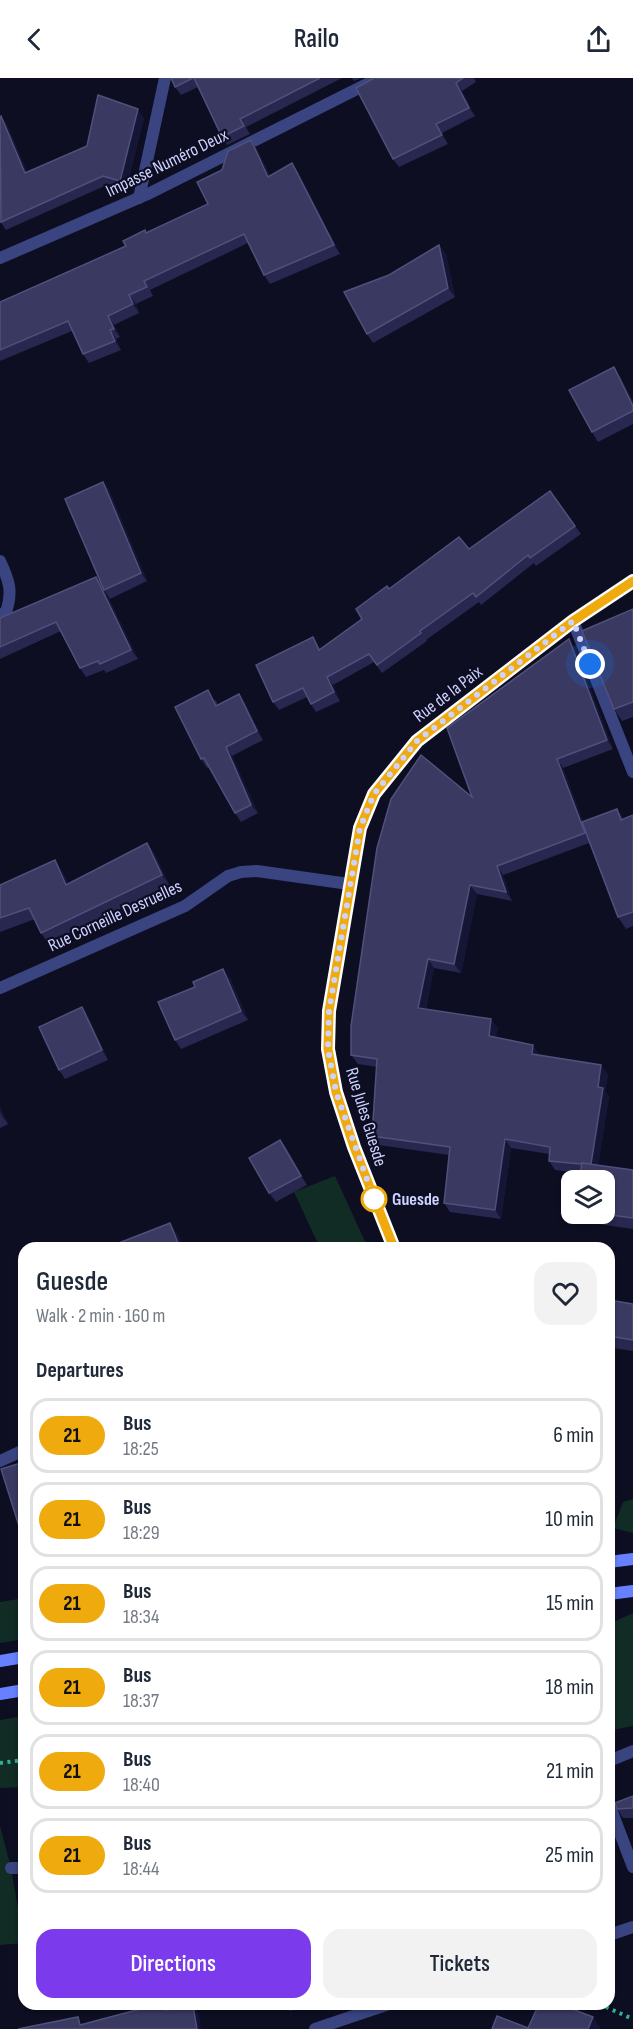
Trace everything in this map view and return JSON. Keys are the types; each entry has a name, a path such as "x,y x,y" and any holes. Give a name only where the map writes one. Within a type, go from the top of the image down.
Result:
{"street":[{"path":"139,198 165,78"},
{"name":"Impasse Numéro Deux","path":"0,258 139,198 379,78"},
{"path":"0,561 10,583 10,598 6,612 0,615"},
{"name":"Rue de la Paix","path":"349,885 360,828 374,794 417,741 573,621 633,581"},
{"path":"573,621 633,772"},
{"name":"Rue Corneille Desruelles","path":"0,988 185,906 228,876 241,872 257,871 349,885"},
{"name":"Rue Jules Guesde","path":"349,885 329,1011 328,1049 336,1092 354,1147 392,1242"},
{"path":"0,1461 18,1453"},
{"path":"615,1561 633,1558"},
{"path":"615,1593 633,1591"},
{"path":"0,1661 18,1658"},
{"path":"0,1694 18,1691"},
{"path":"615,1758 633,1751"},
{"path":"615,1820 633,1867"},
{"path":"615,1933 633,1927"},
{"path":"315,2029 363,2010"}],"path":[{"path":"0,1763 18,1761"},
{"path":"613,2010 633,2019"}],"green space":[{"path":"335,1176 365,1242 317,1242 294,1192"},
{"path":"633,1499 633,1533 615,1528 623,1502"},
{"path":"18,1599 18,1640 0,1643 0,1602"},
{"path":"633,1613 633,1726 615,1729 615,1621"},
{"path":"18,1717 18,1787 0,1788 0,1720"},
{"path":"0,1826 18,1908 18,1944 0,1945"}],"building":[{"path":"171,78 193,78 175,87"},
{"path":"194,78 320,78 240,119 244,126 222,137"},
{"path":"374,78 463,78 456,83 469,108 436,124 442,135 393,159 356,88"},
{"path":"98,95 138,109 120,181 103,176 1,222 0,117 25,173 87,146"},
{"path":"251,140 268,177 292,163 334,245 264,275 244,234 144,281 147,287 129,295 133,304 108,316 114,329 110,330 115,341 83,354 68,321 0,350 0,302 126,246 123,241 145,230 146,233 208,204 197,182 222,170 228,151"},
{"path":"439,245 448,288 367,334 344,292 389,275"},
{"path":"614,367 633,406 633,411 592,432 569,390"},
{"path":"103,482 141,573 104,590 65,499"},
{"path":"550,491 575,526 530,558 528,555 476,597 473,593 377,665 369,654 327,677 334,692 311,704 303,688 273,702 256,665 313,637 319,650 362,619 356,609 387,586 389,589 459,537 469,549"},
{"path":"96,577 131,650 100,664 98,661 80,668 56,622 0,647 0,618"},
{"path":"633,609 633,702 614,709 582,631"},
{"path":"569,639 607,740 557,759 585,833 497,866 506,892 470,885 454,964 428,959 418,1008 491,1019 489,1036 533,1045 532,1054 601,1065 598,1087 603,1088 591,1164 549,1161 550,1147 505,1139 495,1210 444,1203 450,1147 372,1136 377,1059 351,1055 351,1026 377,848 391,799 421,755 472,797 447,728"},
{"path":"208,690 216,706 239,694 257,731 226,747 251,805 235,813 204,758 201,759 175,707"},
{"path":"617,809 621,820 633,815 633,912 618,917 582,822"},
{"path":"147,843 162,875 41,933 29,908 0,918 0,885 55,860 66,885"},
{"path":"223,969 241,1011 175,1040 158,1002 195,987 193,982"},
{"path":"82,1007 102,1050 59,1070 39,1027"},
{"path":"280,1140 301,1176 269,1193 249,1158"},
{"path":"582,1163 633,1170 633,1218 615,1216 615,1170 581,1170"},
{"path":"170,1223 178,1242 121,1242"},
{"path":"615,1301 633,1304 633,1340 615,1337"},
{"path":"18,1464 18,1523 1,1469"},
{"path":"633,1796 633,1808 617,1809 615,1803"},
{"path":"136,2010 194,2010 197,2029 18,2029 78,2017 80,2025"},
{"path":"536,2010 575,2010 593,2017 588,2029 492,2029 497,2016 528,2028"}],"bus line":[{"name":"21","path":"392,1242 354,1147 336,1092 328,1049 329,1011 360,828 374,794 417,741 573,621 633,581"}],"place":[{"name":"Guesde","path":"374,1199"}],"route":[{"path":"374,1199 336,1092 328,1049 329,1011 360,828 374,794 417,741 573,621 590,664"}]}
